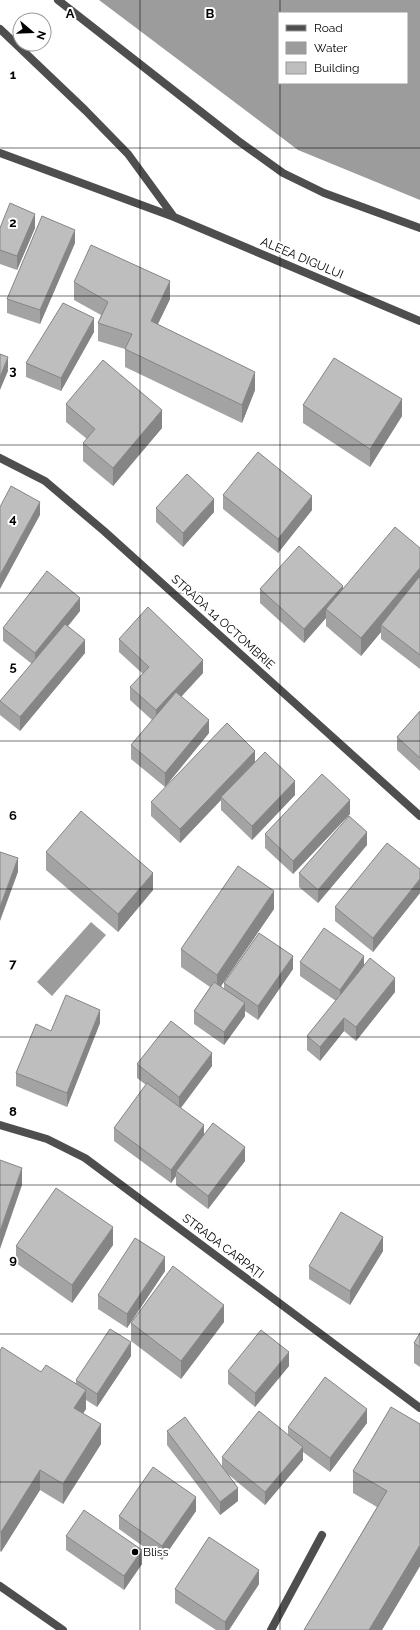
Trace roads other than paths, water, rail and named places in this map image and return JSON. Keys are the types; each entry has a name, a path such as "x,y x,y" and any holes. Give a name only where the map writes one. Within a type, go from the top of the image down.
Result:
{"street":[{"path":"58,0 237,140 283,173 324,193 420,228"},
{"path":"0,29 85,110 128,154 174,217"},
{"name":"ALEEA DIGULUI","path":"0,153 174,217 420,321"},
{"name":"STRADA 14 OCTOMBRIE","path":"0,458 45,481 104,531 420,816"},
{"name":"STRADA CARPAȚI","path":"0,1126 47,1139 86,1158 420,1408"},
{"path":"271,1630 322,1535"},
{"path":"0,1586 63,1630"}],"water":[{"path":"99,0 420,0 420,200 298,150"},
{"path":"91,922 106,935 52,996 37,982"}],"place":[{"name":"Bliss","path":"135,1552"}]}
